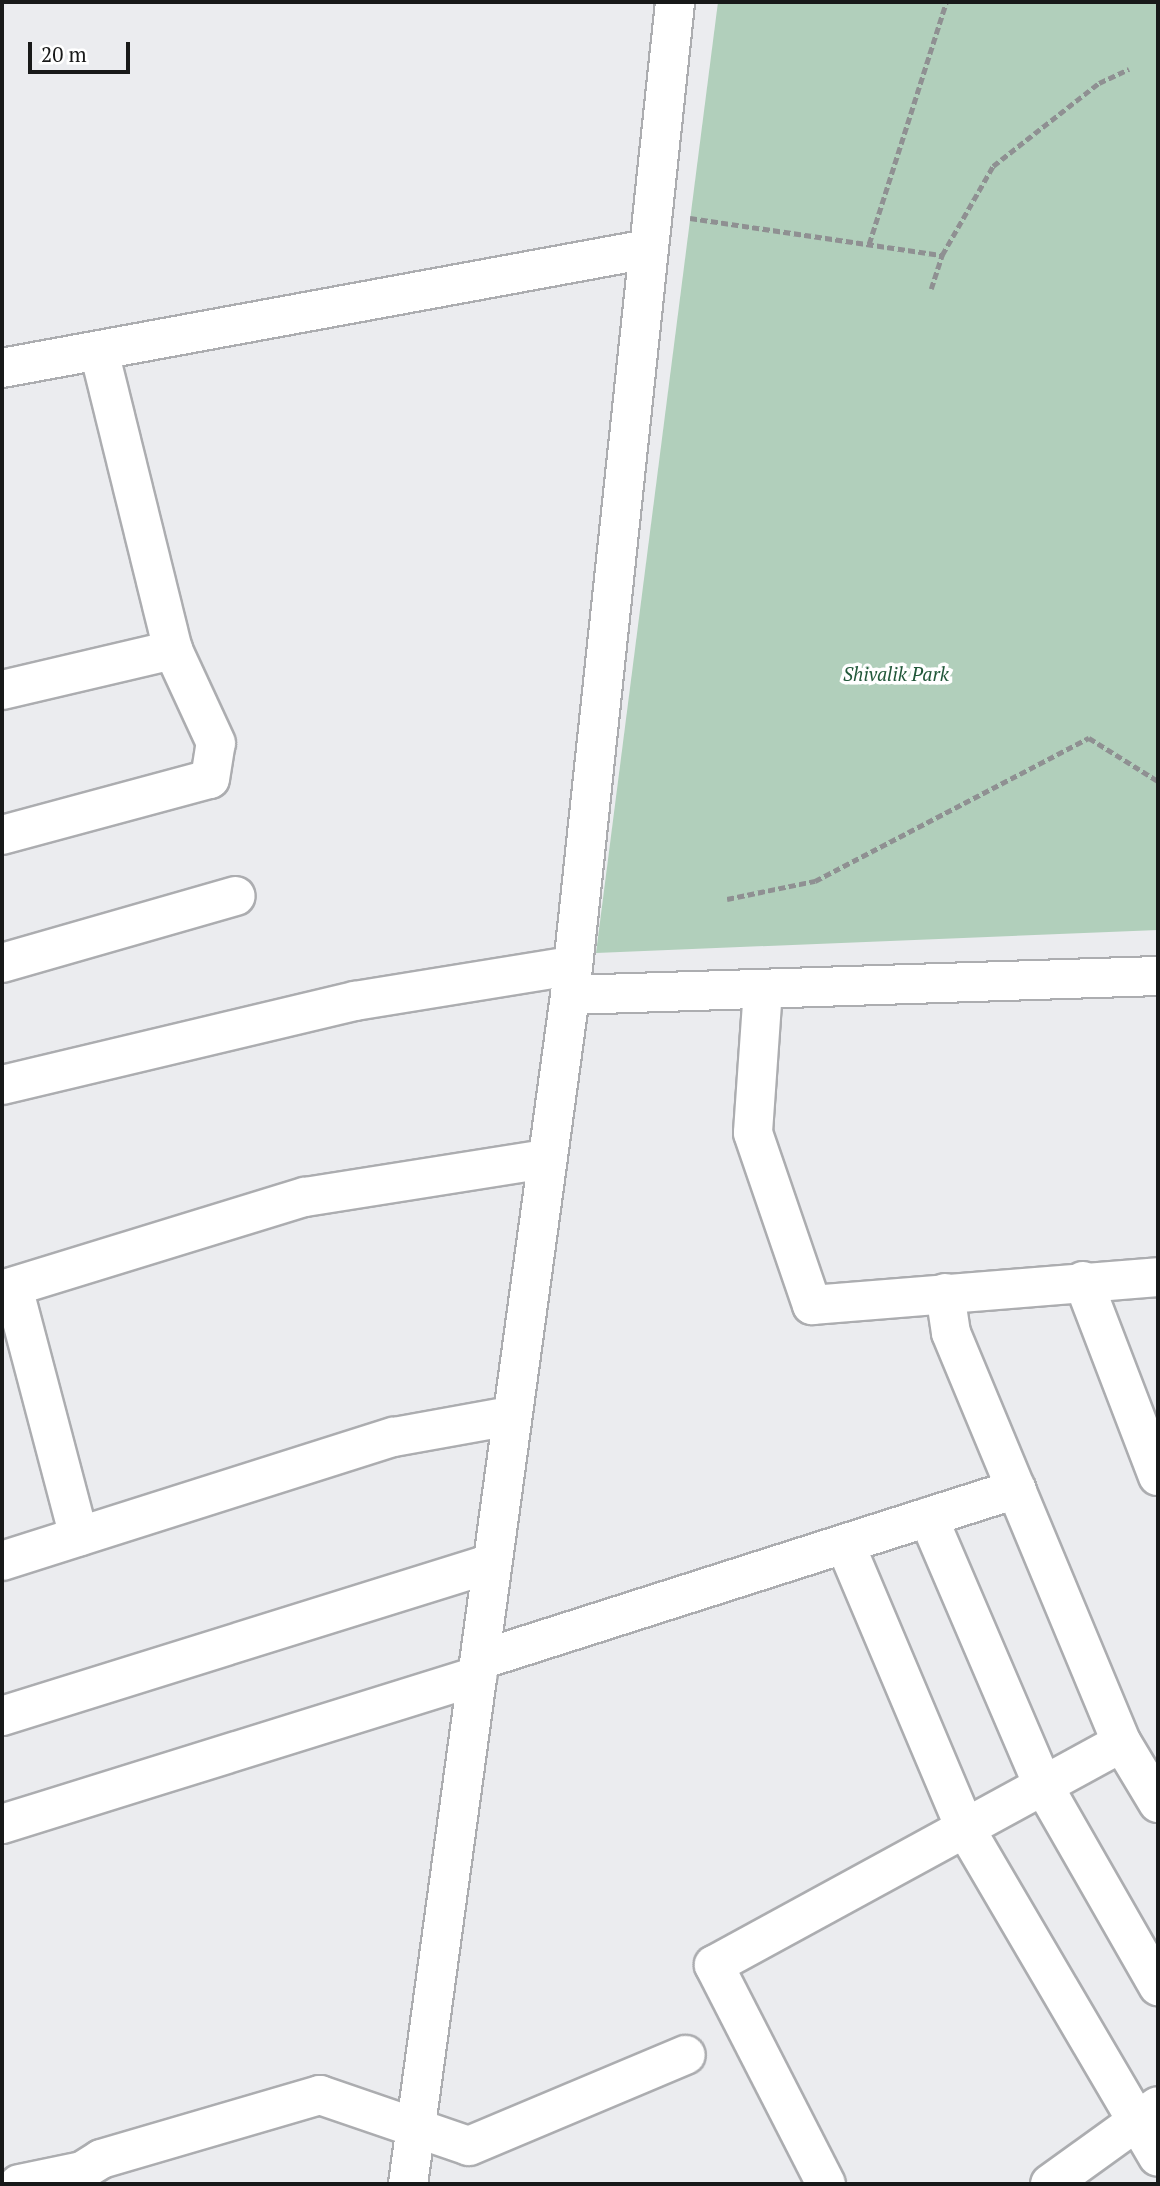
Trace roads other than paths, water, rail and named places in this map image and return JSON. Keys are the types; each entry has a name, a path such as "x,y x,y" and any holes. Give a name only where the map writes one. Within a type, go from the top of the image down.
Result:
{"street":[{"path":"408,2184 479,1668 544,1159 571,980 675,2"},
{"path":"2,368 648,249"},
{"path":"2,835 210,779 216,743 173,650 99,352"},
{"path":"2,690 173,650"},
{"path":"2,963 236,897"},
{"path":"2,1085 355,1001 571,980 763,989 1158,976"},
{"path":"763,989 753,1133 812,1305 1158,1277"},
{"path":"79,1536 7,1288 305,1197 544,1159"},
{"path":"1083,1281 1158,1476"},
{"path":"946,1293 951,1333 1122,1743 1158,1802"},
{"path":"2,1561 394,1437 511,1416"},
{"path":"2,1824 1016,1489"},
{"path":"928,1517 1043,1785 1158,1986"},
{"path":"845,1544 965,1828 1148,2113 1158,2157"},
{"path":"2,1716 492,1563"},
{"path":"826,2184 715,1965 1122,1743"},
{"path":"19,2184 82,2171 101,2160 320,2095 415,2131 469,2146 686,2055"},
{"path":"1050,2184 1148,2113"}],"park label":[{"name":"Shivalik Park","path":"896,674"}]}
